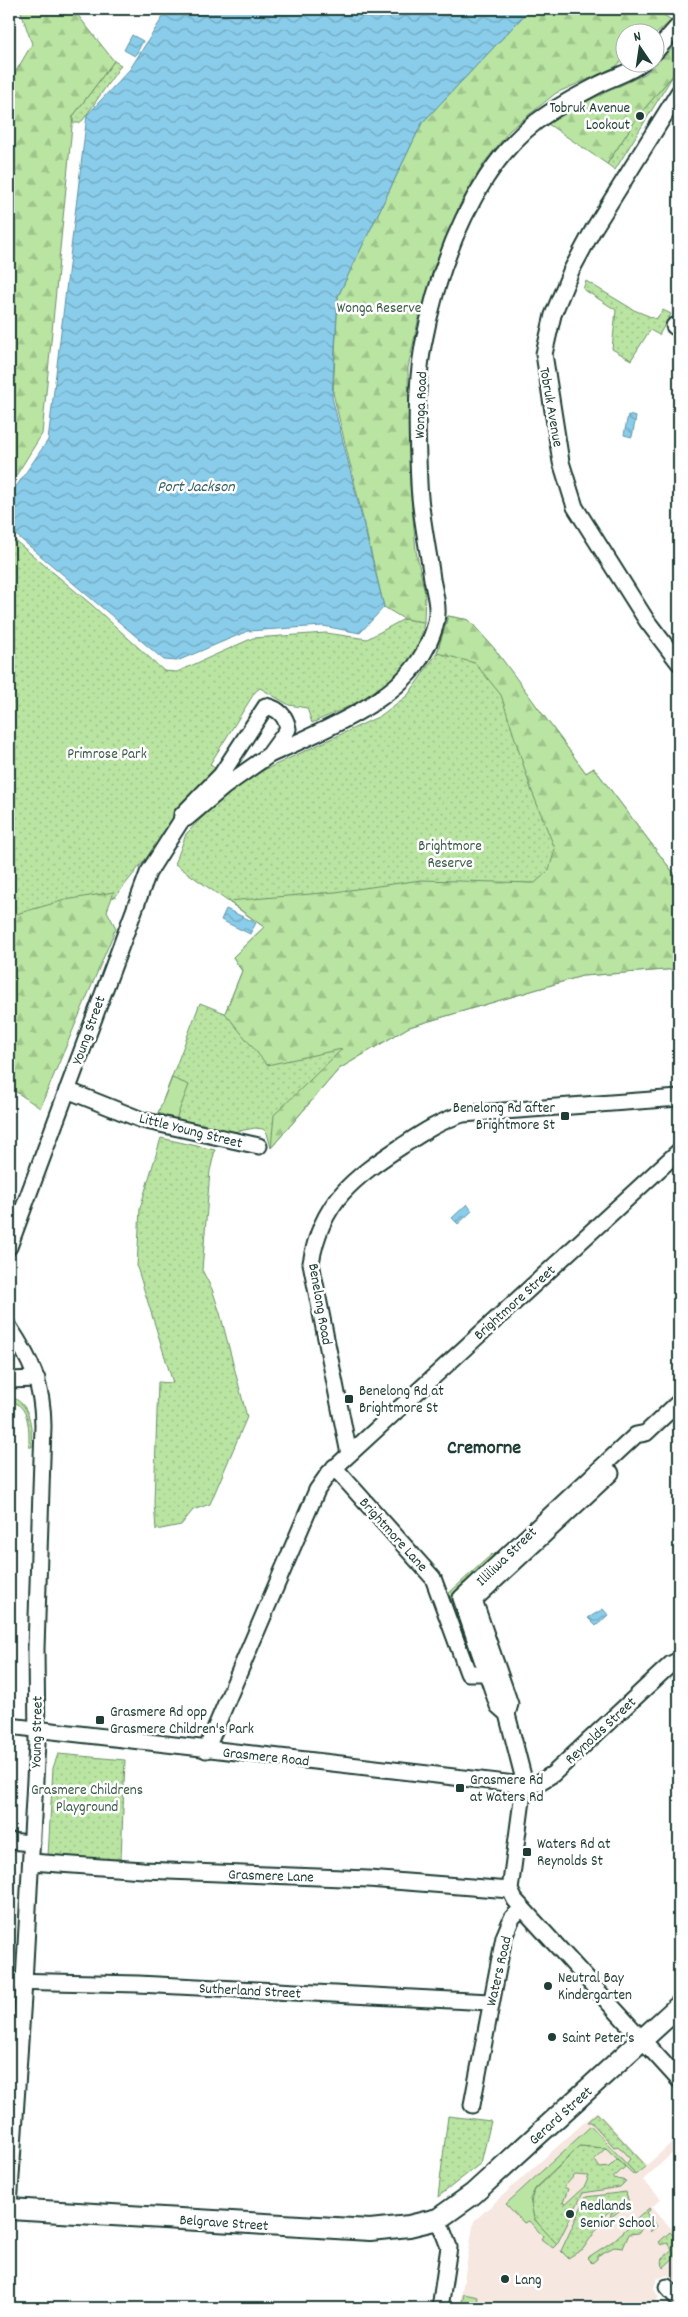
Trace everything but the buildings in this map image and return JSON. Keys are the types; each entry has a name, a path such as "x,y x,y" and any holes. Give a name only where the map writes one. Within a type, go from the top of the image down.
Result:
{"main road":[{"name":"Gerard Street","path":"438,2219 473,2194 679,2006"},
{"name":"Belgrave Street","path":"9,2207 370,2230 409,2226 438,2219"}],"street":[{"path":"666,40 679,25"},
{"name":"Wonga Road","path":"270,755 376,702 419,661 428,643 437,612 419,485 418,400 423,347 434,300 454,237 486,178 517,136 550,111 624,72"},
{"name":"Tobruk Avenue","path":"679,92 598,222 571,271 553,316 544,354 562,462 575,507 647,621 679,663"},
{"name":"Young Street","path":"9,1246 148,873 181,821 182,814 221,775 266,706 275,708 282,714 287,722 288,730 270,755 225,786 181,821"},
{"name":"Little Young Street","path":"67,1090 142,1120 259,1146"},
{"name":"Benelong Road","path":"349,1454 311,1262 317,1233 326,1213 338,1195 353,1180 389,1154 442,1120 463,1114 679,1098"},
{"name":"Brightmore Street","path":"349,1454 679,1151"},
{"name":"Young Street","path":"9,1326 38,1379 43,1405 36,1649 37,1728 31,1862 16,1982 9,2207"},
{"path":"9,1380 38,1379"},
{"name":"Illiliwa Street","path":"507,1714 510,1704 474,1600 643,1443 646,1433 679,1402"},
{"name":"Illiliwa Street","path":"524,1786 522,1762 507,1714 498,1706 461,1598 636,1435 646,1433"},
{"path":"206,1750 317,1490 334,1467 349,1454"},
{"name":"Brightmore Lane","path":"334,1467 434,1578 468,1673 487,1674"},
{"name":"Reynolds Street","path":"524,1786 538,1783 553,1774 675,1662 679,1648"},
{"name":"Grasmere Road","path":"9,1726 524,1786"},
{"path":"524,1786 510,1890 521,1909 679,2080"},
{"path":"9,1841 32,1842"},
{"name":"Grasmere Lane","path":"31,1862 143,1870 368,1879 510,1890"},
{"name":"Waters Road","path":"472,2105 490,2002 504,1937 512,1918 521,1909"},
{"name":"Sutherland Street","path":"16,1982 138,1984 490,2002"},
{"path":"438,2219 449,2247 440,2308"},
{"path":"667,2287 679,2300"}],"shaded area":[{"name":"Redlands Senior School","path":"597,2111 647,2165 679,2136 679,2147 643,2180 661,2199 652,2207 679,2237 679,2282 667,2275 657,2279 654,2288 659,2298 647,2308 459,2308 474,2221"}],"green space":[{"path":"20,9 73,9 114,61 73,116 42,434 9,487 9,83 32,44"},
{"name":"Wonga Reserve","path":"530,9 653,9 672,20 666,25 666,22 616,22 616,66 556,93 510,130 484,163 459,206 419,317 408,368 410,484 416,551 425,594 424,622 404,619 384,607 333,393 338,296 422,123"},
{"path":"679,42 679,68 639,115 607,164 548,124 564,112 647,72 666,72 666,54"},
{"path":"114,61 121,65 83,120 79,123 73,123 73,116"},
{"path":"674,74 615,170 607,164 639,115"},
{"path":"586,281 634,310 656,319 663,310 671,314 659,335 650,330 631,360 612,349 616,310 583,289"},
{"name":"Primrose Park","path":"12,538 92,605 164,671 177,672 253,638 326,633 367,639 404,619 424,622 419,643 410,660 398,675 367,697 312,723 307,708 289,705 260,688 255,692 210,764 221,774 160,841 115,897 66,904 9,921 9,542"},
{"name":"Brightmore Reserve","path":"448,616 469,620 494,649 586,773 594,768 675,875 679,875 679,969 582,976 409,1027 339,1069 271,1148 267,1133 263,1129 255,1128 228,1133 157,1116 200,1003 225,1013 242,971 233,957 264,927 175,864 186,834 223,796 262,771 380,716 408,695 437,653"},
{"path":"448,616 469,620 494,648 586,773 594,768 675,875 679,875 679,969 582,976 409,1027 339,1069 271,1148 274,1115 342,1049 267,1065 225,1013 242,971 233,957 264,927 228,901 335,892 421,880 535,883 549,870 555,849 531,789 501,695 475,663 437,653"},
{"path":"114,892 107,911 116,928 40,1108 9,1087 9,916 65,900"},
{"path":"172,1078 189,1085 176,1119 158,1113"},
{"path":"161,1138 215,1150 210,1171 202,1270 212,1289 220,1313 247,1417 210,1504 193,1510 181,1525 156,1530 154,1502 158,1382 173,1383 137,1267 140,1208"},
{"path":"9,1396 22,1404 29,1416 32,1447 29,1447 28,1425 25,1412 16,1403 9,1400"},
{"path":"492,1554 494,1557 453,1596 476,1664 473,1665 449,1593"},
{"name":"Grasmere Childrens Playground","path":"58,1754 125,1760 121,1859 52,1858 48,1856 53,1768"},
{"path":"597,2113 646,2166 635,2175 626,2164 630,2159 618,2146 614,2147 591,2122 587,2122"},
{"path":"448,2116 491,2121 481,2163 438,2197"},
{"path":"591,2126 634,2172 634,2175 606,2148 580,2146 535,2189 530,2199 534,2219 557,2244 553,2248 541,2239 543,2236 529,2221 524,2223 506,2204"},
{"path":"580,2146 606,2148 594,2159 600,2168 609,2167 617,2159 625,2167 613,2178 626,2181 620,2187 583,2193 557,2244 540,2226 532,2213 532,2198 535,2190","holes":["575,2175 589,2176 585,2186 564,2205 568,2189 564,2187"]},
{"path":"626,2192 629,2203 610,2218 612,2209 605,2215 583,2249 568,2258 561,2251 586,2197"},
{"path":"649,2208 650,2210 646,2213 657,2226 650,2232 651,2225 644,2224 639,2233 629,2234 623,2248 614,2247 597,2256 597,2259 592,2263 587,2258 613,2241"},
{"path":"670,2232 679,2241 679,2253 663,2268 662,2260 672,2249 668,2243 661,2245 659,2242"},
{"path":"464,2294 478,2297 476,2308 461,2308"}],"water":[{"name":"Port Jackson","path":"168,9 530,9 422,123 338,296 332,397 384,607 360,633 323,626 248,631 177,661 164,660 9,529 9,497 48,440 87,115 130,69"},
{"path":"132,35 143,41 135,56 124,50"},
{"path":"628,415 636,417 632,437 624,435"},
{"path":"226,909 256,923 250,934 221,920"},
{"path":"467,1204 472,1211 458,1224 452,1218"},
{"path":"603,1609 608,1615 596,1626 588,1618"}],"place":[{"name":"Tobruk Avenue Lookout","path":"640,116"},
{"name":"Benelong Rd after Brightmore St","path":"565,1116"},
{"name":"Benelong Rd at Brightmore St","path":"349,1399"},
{"name":"Grasmere Rd opp Grasmere Children's Park","path":"100,1720"},
{"name":"Grasmere Rd at Waters Rd","path":"460,1788"},
{"name":"Waters Rd at Reynolds St","path":"527,1852"},
{"name":"Neutral Bay Kindergarten","path":"548,1986"},
{"name":"Saint Peter's","path":"552,2037"},
{"name":"Redlands Senior School","path":"570,2214"},
{"name":"Lang","path":"505,2279"}],"district":[{"name":"Cremorne","path":"484,1446"}]}
